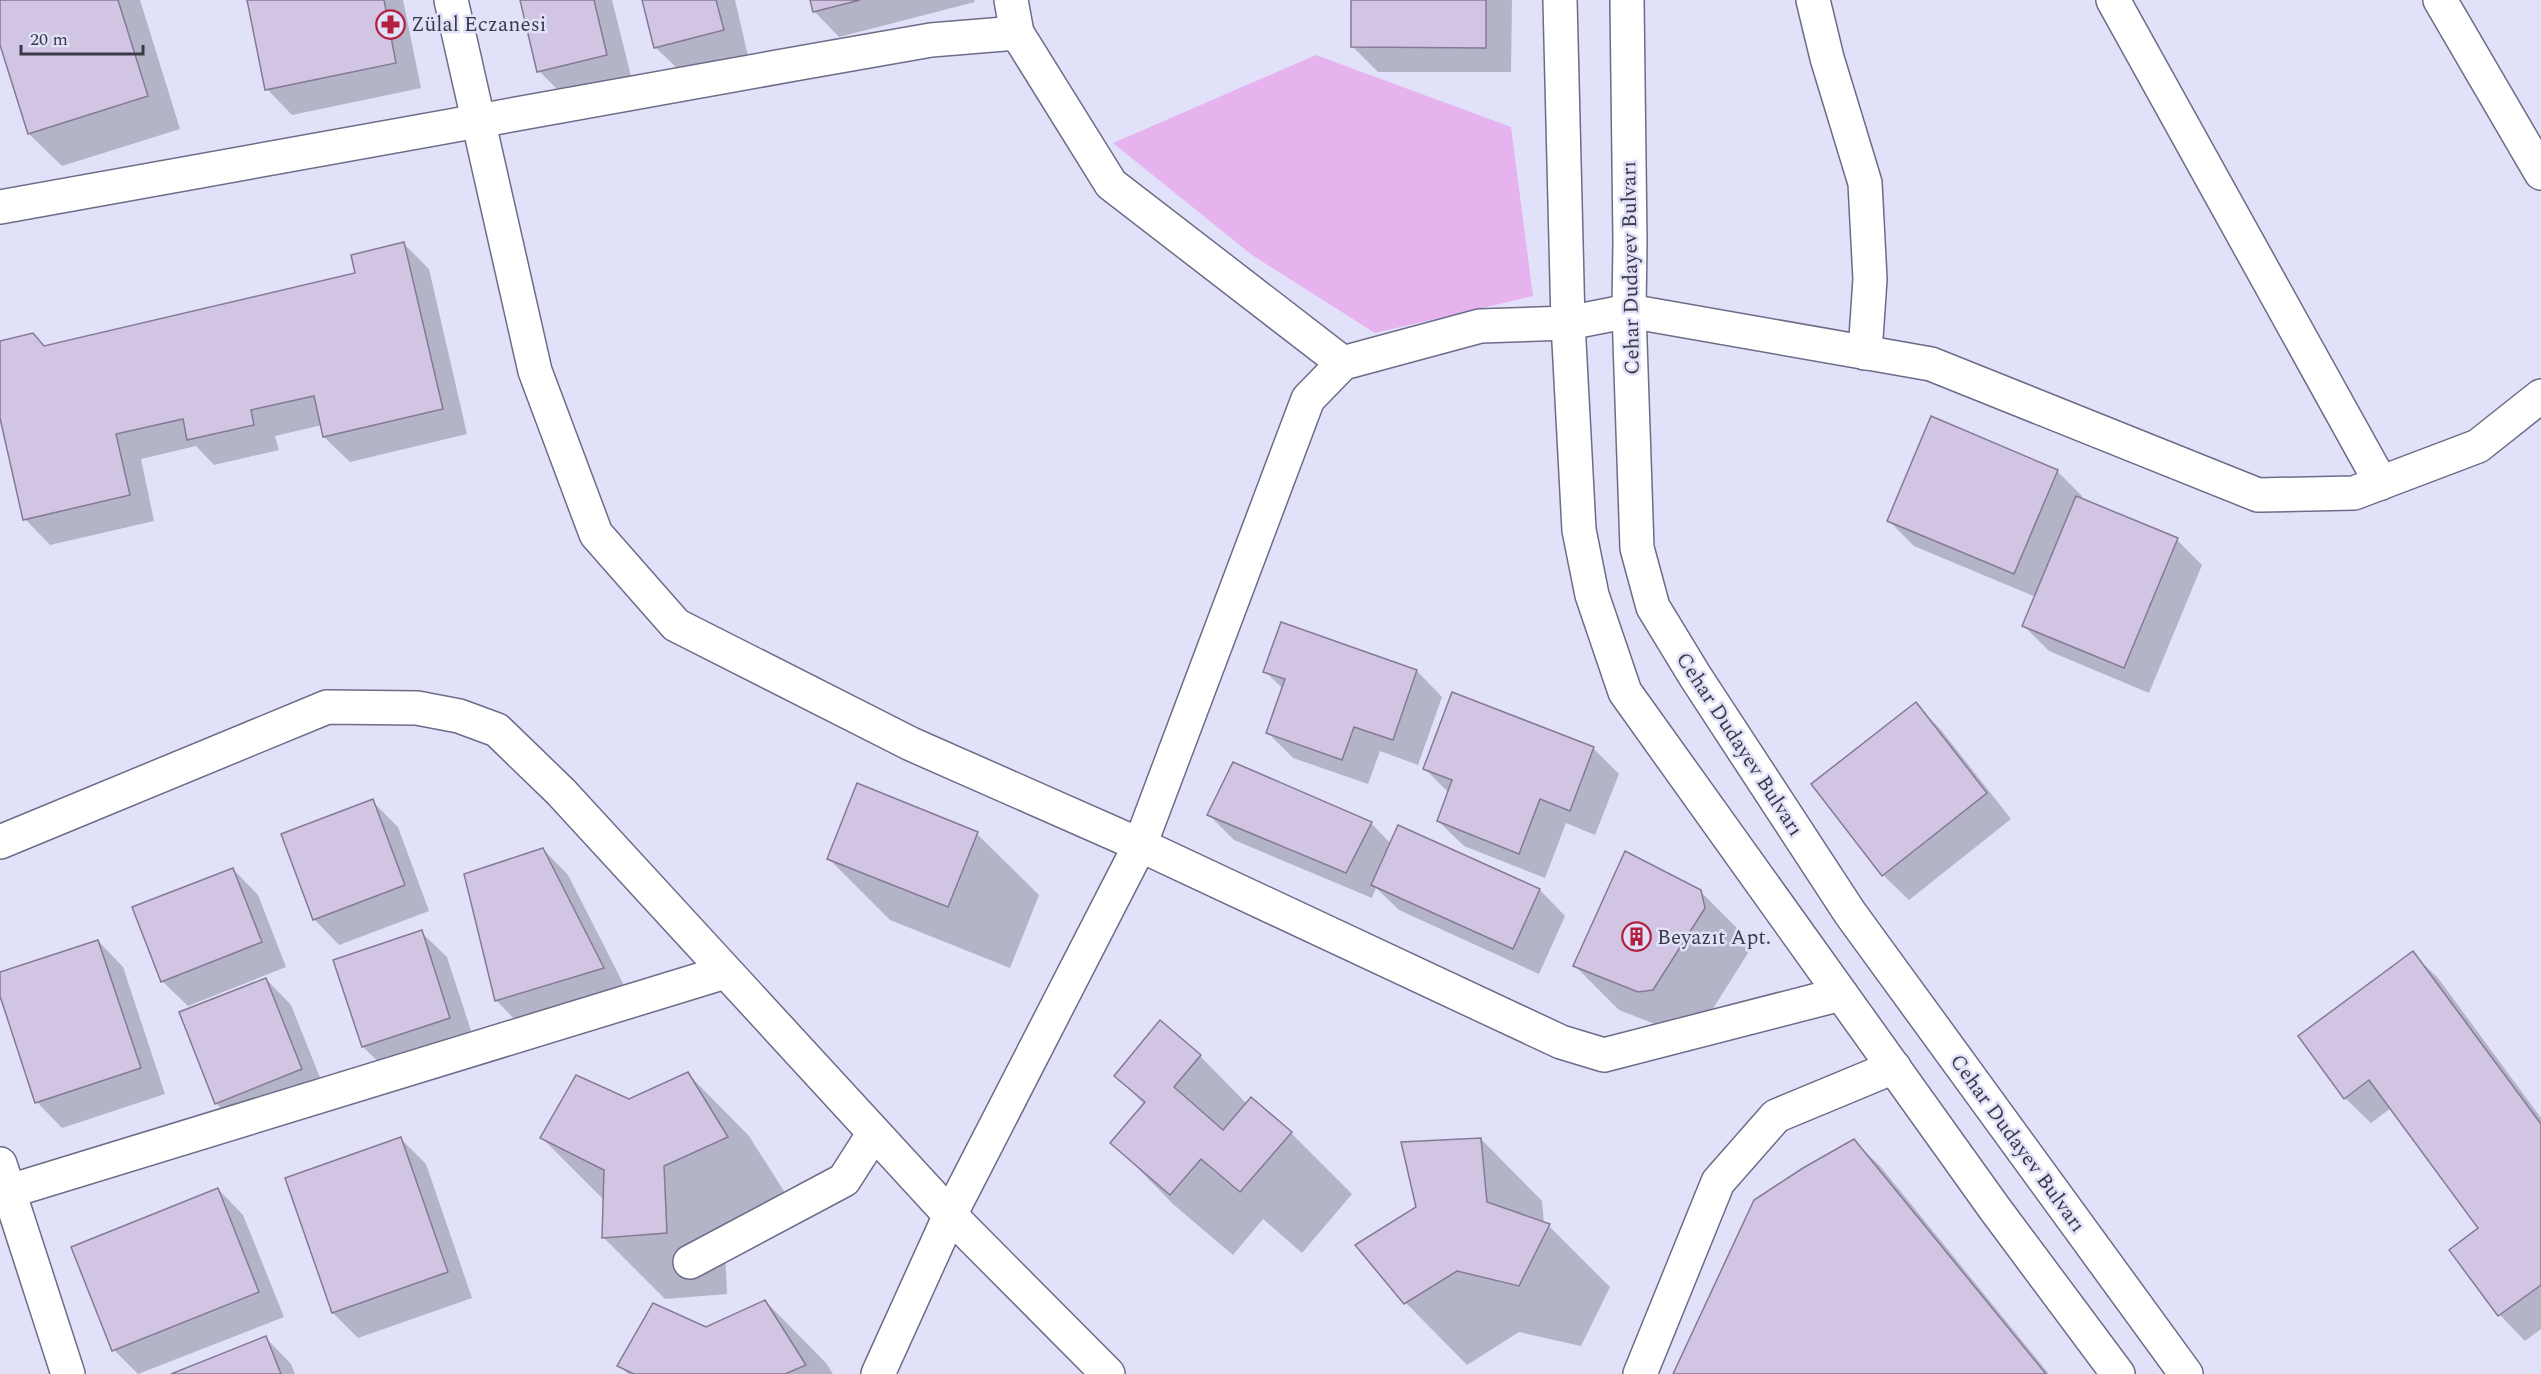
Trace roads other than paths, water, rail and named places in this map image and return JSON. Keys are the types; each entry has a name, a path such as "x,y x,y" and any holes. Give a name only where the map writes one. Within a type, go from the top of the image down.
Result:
{"street":[{"path":"451,0 535,371 596,534 676,625 911,744 1140,845 1561,1042 1604,1054 1841,994"},
{"path":"1011,0 1017,33 1111,184 1343,363"},
{"path":"1560,0 1568,323 1579,530 1592,595 1625,692 1841,994 2118,1374"},
{"name":"Cehar Dudayev Bulvarı","path":"1627,0 1629,311 1637,548 1653,607 1695,676 1850,914 2186,1374"},
{"path":"1813,0 1827,58 1865,183 1870,279 1865,353"},
{"path":"2113,0 2381,483"},
{"path":"2442,1 2541,173"},
{"path":"0,207 477,119 931,40 1017,33"},
{"path":"878,1374 950,1215 1140,845 1308,399 1343,363 1480,326 1568,323 1629,311 1931,364 2258,495 2354,493 2478,446 2541,396"},
{"path":"0,842 327,707 417,708 459,716 496,730 561,792 950,1215 1108,1374"},
{"path":"68,1374 5,1177 725,972"},
{"path":"1640,1374 1718,1182 1776,1116 1894,1067"},
{"path":"690,1262 844,1180 874,1133"}],"place":[{"name":"Zülal Eczanesi","path":"390,24"},
{"name":"Beyazıt Apt.","path":"1636,937"}]}
